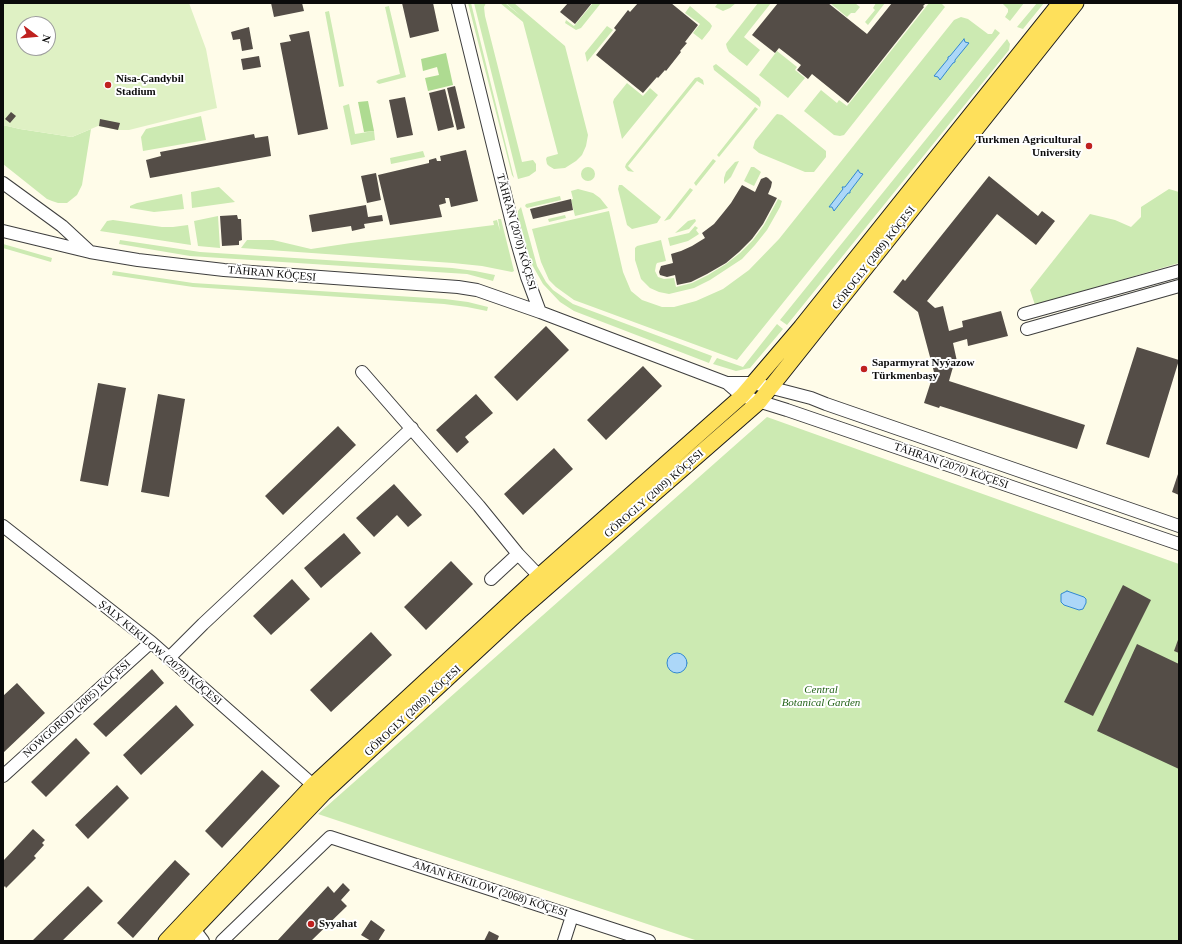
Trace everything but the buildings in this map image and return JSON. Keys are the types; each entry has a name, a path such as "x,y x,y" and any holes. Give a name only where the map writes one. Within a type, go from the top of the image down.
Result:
{"main road":[{"name":"GÖROGLY (2009) KÖÇESI","path":"166,941 313,785 539,576 742,396 801,327 1060,3"},
{"name":"GÖROGLY (2009) KÖÇESI","path":"183,941 324,793 521,610 759,402 1076,3"}],"street":[{"name":"TÄHRAN (2070) KÖÇESI","path":"458,3 515,235 527,278 540,312 727,383 742,396 794,412 1179,544"},
{"path":"3,183 62,226 90,252"},
{"name":"TÄHRAN KÖÇESI","path":"3,231 90,252 138,260 224,270 458,287 494,295 540,312"},
{"path":"1024,314 1179,271"},
{"path":"1027,329 1179,286"},
{"path":"362,372 412,428 518,554 539,576"},
{"name":"TÄHRAN (2070) KÖÇESI","path":"727,383 753,383 811,398 1179,526"},
{"path":"169,658 203,624 412,428"},
{"name":"ŞALY KEKILOW (2078) KÖÇESI","path":"3,526 151,642 313,785"},
{"path":"491,579 518,554"},
{"name":"NOWGOROD (2005) KÖÇESI","path":"3,776 151,642"},
{"name":"AMAN KEKILOW (2068) KÖÇESI","path":"222,941 330,837 649,941"},
{"path":"564,941 572,916"},
{"path":"194,929 203,941"}],"green space":[{"name":"Nisa-Çandybil Stadium","path":"3,3 189,3 206,49 217,108 129,130 118,130 98,126 72,137 3,125"},
{"path":"468,3 471,3 514,178 512,175"},
{"path":"474,3 486,3 484,7 485,16 522,162 533,160 536,164 536,171 529,176 518,179"},
{"path":"500,3 505,3 522,17 506,3 514,3 565,46 588,135 586,146 582,155 565,168 554,169 547,164 547,157 558,154 523,22"},
{"path":"593,3 601,3 581,28 576,30 565,23 566,20 574,26"},
{"path":"718,3 736,3 723,11 715,7"},
{"path":"758,3 771,3 744,37 760,50 747,66 729,52 726,44"},
{"path":"830,3 855,3 860,7 855,13 851,13 847,17"},
{"path":"876,3 885,3 868,25 865,22 875,10 873,8"},
{"path":"929,3 941,3 945,7 844,135 834,135 804,111 821,90 837,103 839,100 847,106"},
{"path":"1002,3 1024,3 1010,21 1005,17 1008,9"},
{"path":"1037,3 1044,3 1023,29 1017,27"},
{"path":"389,6 406,77 379,84 376,82 378,80 400,74 385,7"},
{"path":"690,6 712,26 702,40 693,33 700,24 685,13"},
{"path":"329,11 344,86 339,87 325,12"},
{"path":"961,17 968,19 988,34 992,34 995,29 1000,33 737,360 574,300 549,280 541,262 532,229 609,211 623,272 631,291 642,300 662,307 674,307 696,301 723,289 749,270 779,239 954,20"},
{"path":"607,26 613,30 587,62 585,53"},
{"path":"1007,39 1010,44 1009,50 787,325 780,320"},
{"path":"777,51 797,67 795,70 805,78 788,98 759,75"},
{"path":"446,53 453,85 428,91 425,78 439,75 437,67 423,71 421,59"},
{"path":"716,64 759,98 761,102 760,107 714,70 713,66"},
{"path":"699,77 703,80 704,85 697,81 628,166 634,172 628,171 625,167 626,164 695,78"},
{"path":"627,83 643,96 650,88 658,95 622,139 613,102"},
{"path":"368,101 374,131 364,132 358,102"},
{"path":"349,104 355,134 374,131 375,140 351,145 343,106"},
{"path":"755,107 758,109 719,157 717,155"},
{"path":"777,114 782,115 826,151 826,157 814,172 805,172 759,153 753,148 755,141"},
{"path":"201,116 206,140 143,151 141,137 146,129"},
{"path":"3,125 72,137 91,129 82,185 77,195 67,203 58,203 47,199 3,164"},
{"path":"423,151 425,157 391,164 390,158"},
{"path":"713,159 716,161 696,186 694,183"},
{"path":"739,161 731,177 724,184 726,172 735,162"},
{"path":"588,167 593,169 595,174 593,179 588,181 583,179 581,174 583,169"},
{"path":"751,167 754,167 761,172 754,186 744,181"},
{"path":"619,185 622,185 661,217 657,223 632,229 627,225 618,189"},
{"path":"219,187 235,202 192,208 191,192"},
{"path":"690,188 693,190 670,219 664,221"},
{"path":"578,189 593,193 600,198 608,208 575,216 571,200 573,199 571,191"},
{"path":"1169,189 1179,192 1179,263 1035,305 1030,290 1090,214 1115,220 1131,227 1141,217 1141,207"},
{"path":"182,194 184,209 154,212 130,208 130,206 137,203"},
{"path":"560,196 561,200 527,208 525,206 526,204"},
{"path":"778,199 782,201 780,207 767,230 755,245 742,259 710,280 694,288 669,294 650,288 641,279 635,260 635,248 637,246 661,240 666,261 657,263 656,265 655,271 658,277 664,279 674,278 676,287 692,283 726,264 740,253 753,240 764,225"},
{"path":"521,207 537,266 546,282 553,290 573,304 712,356 709,363 574,311 560,302 543,284 530,261 518,216 518,211"},
{"path":"565,215 566,218 549,222 548,219"},
{"path":"218,216 220,248 198,246 194,221"},
{"path":"498,219 501,219 514,271 512,272 482,266 453,263 241,248 247,240 273,240 311,249 494,225 493,221 497,220 500,231"},
{"path":"695,219 696,221 689,229 675,233 688,221"},
{"path":"113,220 162,227 188,225 191,245 100,231 107,221"},
{"path":"695,226 698,228 696,230 699,234 688,241 670,246 668,238 689,233"},
{"path":"120,240 200,252 452,268 495,275 493,281 467,274 190,256 119,244"},
{"path":"3,244 52,258 51,262 3,248"},
{"path":"113,271 193,283 445,299 468,302 488,307 487,311 444,304 193,287 112,275"},
{"path":"777,324 783,329 750,368 736,371 713,364 717,358 743,367"},
{"name":"Central Botanical Garden","path":"767,417 1179,564 1179,941 698,941 318,814"}],"water":[{"path":"964,39 965,42 969,43 955,62 940,80 938,77 934,76 948,57"},
{"path":"858,170 863,174 850,193 848,193 834,211 832,207 829,207 843,189 842,187 845,187"},
{"path":"1067,591 1086,599 1083,609 1079,610 1064,605 1061,602 1061,594"},
{"path":"673,653 681,653 687,659 687,667 681,673 673,673 667,667 667,659"}],"place":[{"name":"Nisa-Çandybil Stadium","path":"108,85"},
{"name":"Turkmen Agricultural University","path":"1089,146"},
{"name":"Saparmyrat Nyýazow Türkmenbaşy","path":"864,369"},
{"name":"Syyahat","path":"311,924"}]}
